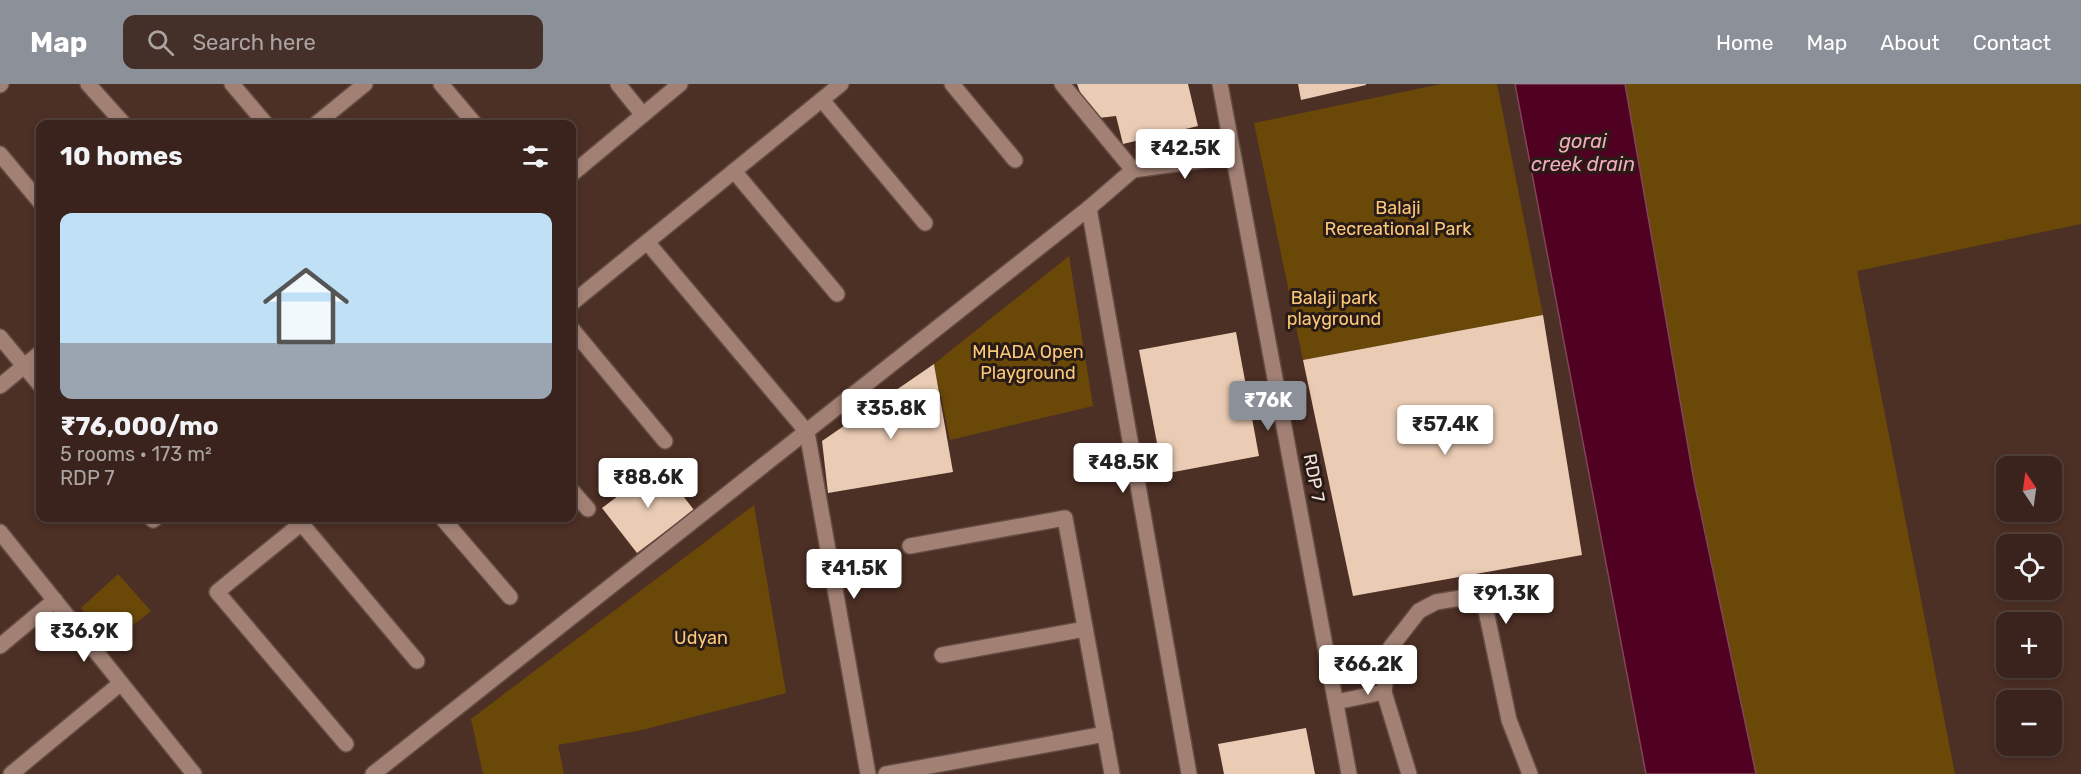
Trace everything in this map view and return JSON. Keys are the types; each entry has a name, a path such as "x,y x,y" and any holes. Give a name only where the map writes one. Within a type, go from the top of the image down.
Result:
{"street":[{"path":"88,84 120,120"},
{"path":"232,84 263,120"},
{"path":"323,120 365,84"},
{"path":"441,84 472,120"},
{"path":"618,84 643,115"},
{"path":"576,171 680,84"},
{"path":"576,300 841,84"},
{"path":"952,84 1015,160"},
{"path":"1062,84 1133,170"},
{"name":"RDP 7","path":"1220,84 1349,774"},
{"path":"822,100 925,223"},
{"path":"0,154 36,197"},
{"path":"373,774 1089,208 1133,170 1233,156"},
{"path":"734,171 837,294"},
{"path":"1089,208 1190,774"},
{"path":"647,242 807,432 868,774"},
{"path":"576,334 665,441"},
{"path":"0,337 36,380"},
{"path":"0,386 36,356"},
{"path":"576,496 588,509"},
{"path":"910,546 1065,518 1112,774"},
{"path":"302,522 217,592 346,744"},
{"path":"306,522 417,661"},
{"path":"445,522 510,597"},
{"path":"0,532 189,772"},
{"path":"1409,774 1384,692 1390,648 1419,611 1436,602 1467,597 1480,600 1485,606 1509,720 1530,774"},
{"path":"0,646 55,600"},
{"path":"942,655 1085,629"},
{"path":"11,774 121,683"},
{"path":"1336,702 1384,692"},
{"path":"886,774 1105,734"}],"green space":[{"name":"Balaji Recreational Park","path":"1441,84 1497,84 1543,315 1303,360 1254,123"},
{"path":"1625,84 2081,84 2081,224 1857,271 1955,774 1756,774 1694,481"},
{"name":"MHADA Open Playground","path":"1069,256 1093,406 950,440 934,364"},
{"name":"Udyan","path":"754,505 786,693 642,730 558,745 564,774 483,774 471,719"},
{"path":"118,574 151,611 109,644 81,608"}],"water":[{"name":"gorai creek drain","path":"1515,84 1625,84 1694,481 1756,774 1646,774"}],"building":[{"path":"1077,84 1188,84 1198,126 1123,144 1116,116 1090,119"},
{"path":"1298,84 1366,84 1366,85 1301,100"},
{"path":"1543,315 1582,555 1353,596 1303,360"},
{"path":"1236,332 1259,456 1163,474 1139,350"},
{"path":"934,364 953,472 828,493 822,441"},
{"path":"659,465 694,510 637,553 602,508"},
{"path":"1306,728 1315,774 1224,774 1218,744"}],"park label":[{"name":"Balaji park playground","path":"1334,308"}]}
